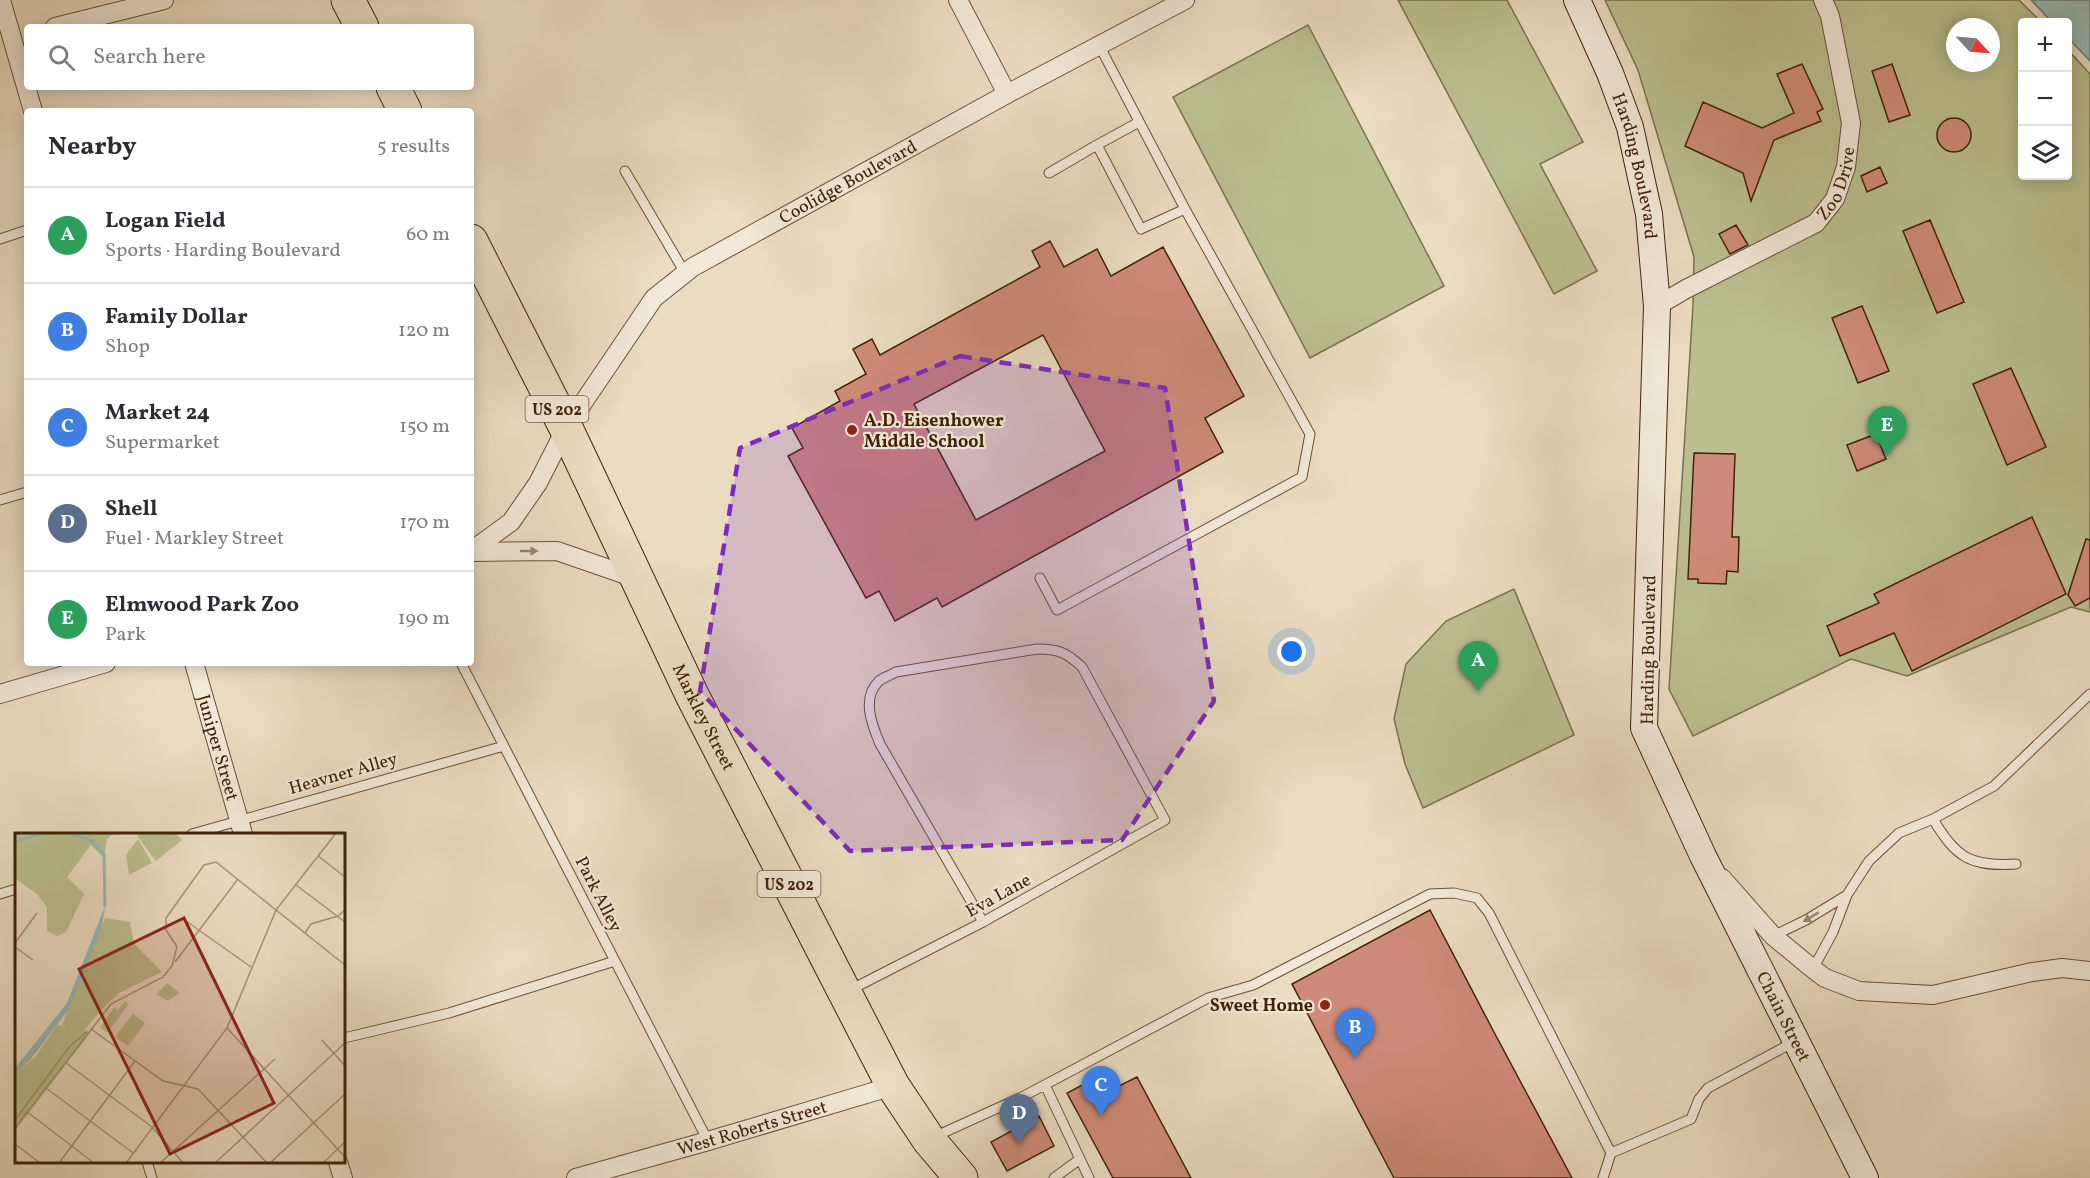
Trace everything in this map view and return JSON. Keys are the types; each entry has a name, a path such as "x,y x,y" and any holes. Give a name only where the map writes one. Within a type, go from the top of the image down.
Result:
{"highway":[{"path":"348,0 360,24"},
{"path":"394,90 404,108"},
{"name":"Markley Street","path":"474,247 566,428 692,694 893,1086 929,1140 961,1178"}],"street":[{"path":"1,0 24,78"},
{"path":"957,0 1007,94"},
{"name":"Coolidge Boulevard","path":"474,550 511,522 538,483 566,428 654,298 685,273 1007,94 1185,0"},
{"name":"Harding Boulevard","path":"1577,0 1610,73 1630,127 1649,214 1657,306 1644,728 1703,856 1773,936 1825,978 1859,991 1933,995 2032,972 2062,968 2090,971"},
{"name":"Zoo Drive","path":"1657,306 1816,223 1834,199 1842,184 1846,167 1851,123 1830,16 1823,0"},
{"path":"67,24 156,1"},
{"path":"27,90 32,108"},
{"path":"474,552 557,550 639,579"},
{"path":"0,694 96,666"},
{"name":"Juniper Street","path":"195,666 241,827"},
{"name":"Chain Street","path":"1703,856 1865,1178"},
{"name":"West Roberts Street","path":"576,1178 893,1086"},
{"path":"339,1163 343,1178"}],"lane":[{"path":"1040,578 1057,610 1302,477 1310,434 1185,209 1099,45"},
{"path":"1048,173 1139,122"},
{"path":"1097,145 1141,229 1185,209"},
{"path":"625,171 685,273"},
{"path":"0,239 24,231"},
{"path":"0,500 24,493"},
{"name":"Eva Lane","path":"845,993 983,922 1165,820 1082,667 1070,656 1055,649 1037,649 896,672 880,680 872,689 871,723 880,744 983,922"},
{"name":"Park Alley","path":"463,666 708,1141"},
{"path":"1812,969 1833,932 1847,895 1869,861 1899,833 1933,819 1994,786 2090,694"},
{"name":"Heavner Alley","path":"199,833 241,827 504,746"},
{"path":"1933,819 1944,838 1973,862 1995,866 2016,864"},
{"path":"0,894 15,890"},
{"path":"929,1140 1045,1085 1209,998 1252,985 1430,894 1454,893 1477,898 1489,912 1611,1153 1603,1178"},
{"path":"1773,936 1806,921 1847,895"},
{"path":"345,1038 449,1013 615,961"},
{"path":"1611,1153 1691,1119 1699,1099 1708,1088 1796,1041"},
{"path":"1045,1085 1089,1178"},
{"path":"1054,1178 1080,1159"},
{"path":"148,1163 152,1178"}],"highlighted area":[{"path":"960,356 1165,388 1214,701 1122,840 850,851 700,691 740,448"}],"green space":[{"path":"1398,0 1507,0 1583,142 1540,164 1597,271 1554,294"},
{"path":"1605,0 2019,0 2037,18 2018,18 2018,180 2072,180 2072,54 2090,74 2090,612 2071,607 1907,676 1851,659 1693,736 1669,689 1694,257 1638,70"},
{"path":"1308,25 1444,286 1310,358 1173,97"},
{"path":"1514,589 1574,735 1423,808 1405,764 1394,719 1406,664 1446,621"}],"water":[{"path":"2031,0 2090,0 2090,61 2072,42 2072,18 2048,18"}],"building":[{"path":"1802,64 1823,109 1817,112 1821,121 1774,140 1751,201 1743,173 1685,146 1703,102 1762,128 1794,113 1777,74"},
{"path":"1892,64 1910,115 1889,122 1872,71"},
{"path":"1954,118 1966,123 1971,135 1966,147 1954,152 1942,147 1937,135 1942,123"},
{"path":"1880,167 1887,183 1867,192 1861,176"},
{"path":"1930,220 1964,302 1937,313 1903,231"},
{"path":"1736,225 1748,245 1730,254 1719,234"},
{"name":"A.D. Eisenhower Middle School","path":"1050,241 1064,267 1097,249 1111,276 1163,247 1244,396 1205,418 1223,452 942,607 937,598 895,621 879,591 866,598 788,456 803,448 792,428 840,401 835,391 866,374 853,349 872,339 880,355 1040,267 1032,251","holes":["1043,335 1105,451 976,520 914,404"]},
{"path":"1862,306 1889,371 1858,383 1832,318"},
{"path":"2011,368 2046,447 2007,465 1973,384"},
{"path":"1876,434 1886,459 1857,471 1847,445"},
{"path":"1694,453 1735,454 1732,537 1739,537 1738,572 1727,571 1726,584 1698,583 1698,579 1688,579"},
{"path":"2032,517 2066,594 1912,671 1894,633 1840,656 1827,626 1879,603 1874,594"},
{"path":"2086,539 2090,540 2090,598 2075,606 2068,595"},
{"path":"1430,910 1572,1178 1394,1178 1292,984"},
{"path":"1107,1072 1115,1088 1137,1077 1191,1178 1113,1178 1067,1093"},
{"path":"1039,1116 1054,1146 1007,1171 991,1142"}],"place":[{"name":"A.D. Eisenhower Middle School","path":"852,430"},
{"name":"Elmwood Park Zoo","path":"1887,456"},
{"name":"Logan Field","path":"1478,691"},
{"name":"Sweet Home","path":"1325,1005"},
{"name":"Family Dollar","path":"1355,1058"},
{"name":"Market 24","path":"1101,1116"},
{"name":"Shell","path":"1019,1144"}]}
